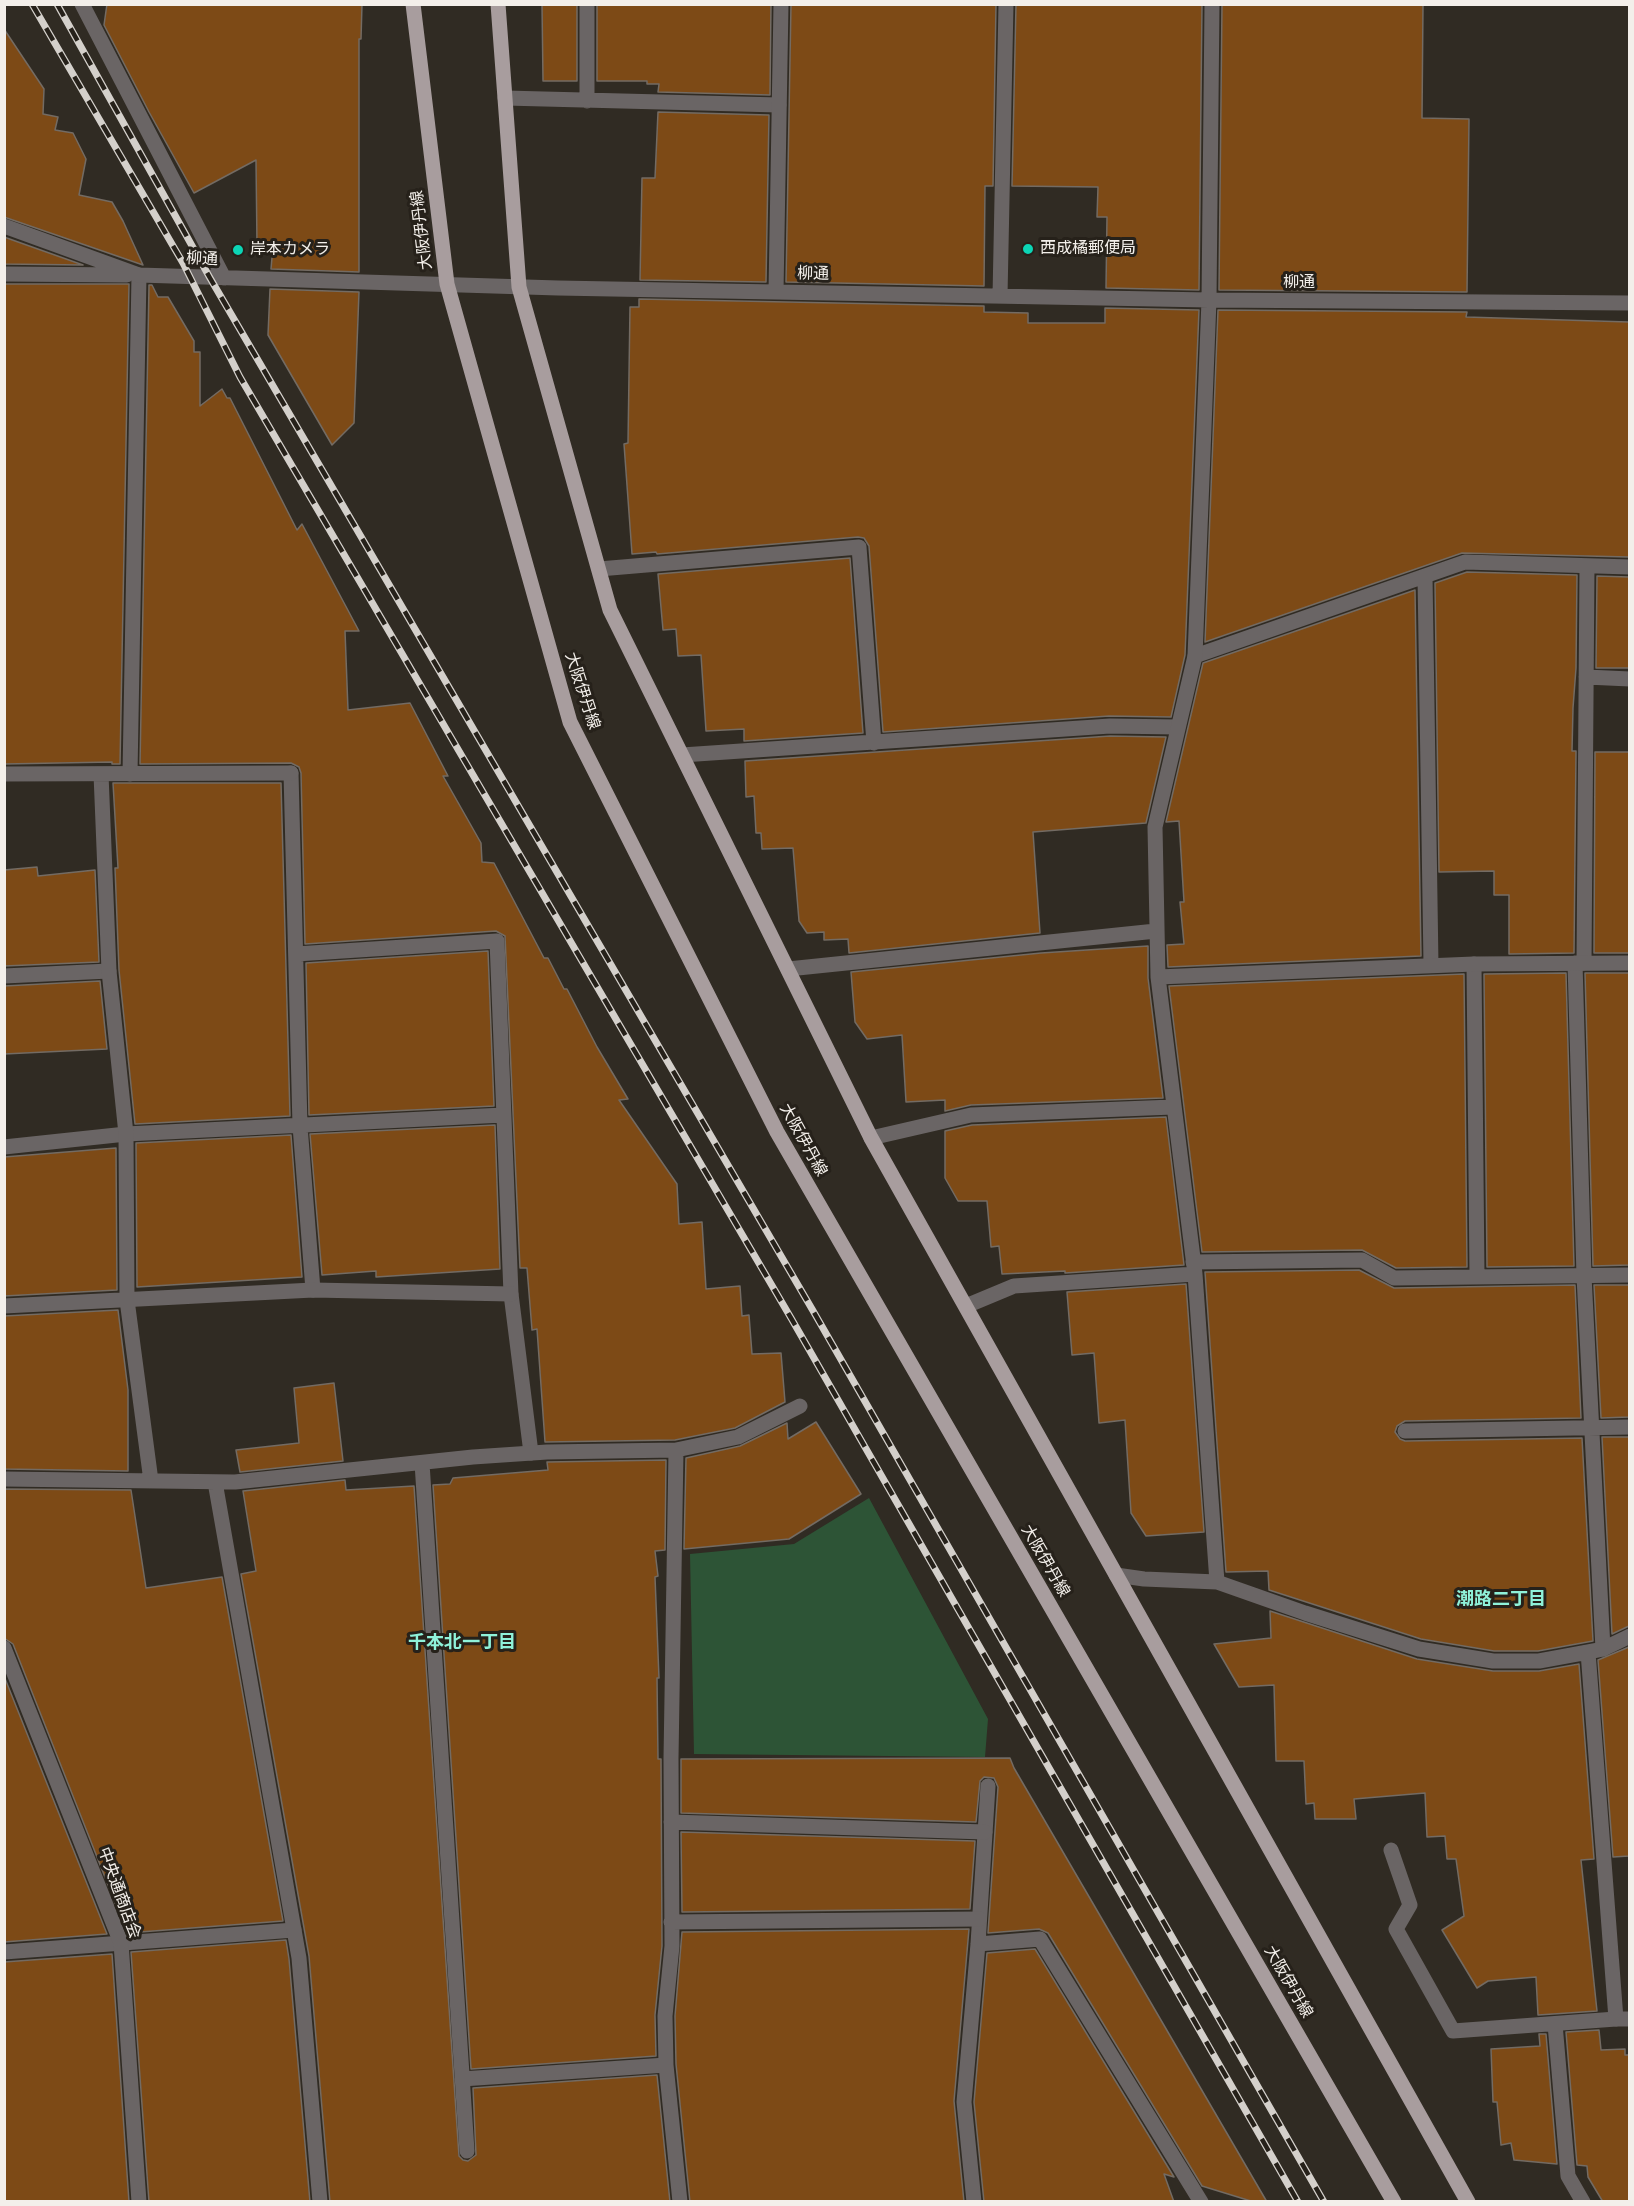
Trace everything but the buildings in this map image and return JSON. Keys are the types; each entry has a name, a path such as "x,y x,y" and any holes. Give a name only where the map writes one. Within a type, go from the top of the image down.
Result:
{"main road":[{"name":"大阪伊丹線","path":"413,4 447,284 570,722 777,1132 1392,2201"},
{"path":"498,4 519,287 610,610 871,1138 1468,2202"}],"street":[{"path":"82,4 224,278"},
{"path":"587,4 587,101"},
{"path":"776,292 781,4"},
{"path":"1000,296 1006,4"},
{"path":"1212,4 1209,300 1195,656 1155,827 1158,977 1194,1268 1217,1582"},
{"path":"505,98 779,105"},
{"name":"柳通","path":"4,226 139,275 519,287 776,292 1209,300 1629,303"},
{"path":"4,274 139,275 130,774"},
{"path":"599,569 860,547 874,743"},
{"path":"1195,656 1465,562 1629,567"},
{"path":"1587,566 1579,963 1584,1276 1604,1649"},
{"path":"1425,576 1431,965"},
{"path":"1586,677 1629,679"},
{"path":"682,755 1110,726 1178,727"},
{"path":"4,774 291,773 300,1126 314,1290"},
{"path":"101,774 109,971 126,1134 127,1300 151,1481"},
{"path":"788,969 1156,931"},
{"path":"296,954 497,941 512,1294 531,1453"},
{"path":"1158,977 1431,965 1629,963"},
{"path":"1474,964 1477,1277"},
{"path":"4,976 109,971"},
{"path":"871,1138 971,1115 1173,1107"},
{"path":"4,1147 126,1134 503,1115"},
{"path":"966,1306 1014,1286 1194,1268 1362,1260 1394,1278 1629,1275"},
{"path":"4,1306 314,1290 512,1294"},
{"path":"4,1479 235,1482 531,1453 676,1450 738,1437 800,1406"},
{"path":"1405,1431 1629,1427"},
{"path":"676,1450 671,1822 672,1946 664,2016 666,2065 680,2202"},
{"path":"422,1463 466,2151"},
{"path":"215,1482 299,1958 320,2202"},
{"path":"1116,1575 1144,1580 1217,1582 1419,1649 1493,1661 1539,1661 1588,1652 1604,1649 1629,1636"},
{"name":"中央通商店会","path":"4,1648 121,1943 139,2202"},
{"path":"1391,1850 1410,1905 1396,1929 1453,2031 1623,2019 1588,1652"},
{"path":"974,2202 964,2102 978,1944 988,1786"},
{"path":"671,1822 985,1832"},
{"path":"671,1922 979,1919"},
{"path":"4,1952 294,1930"},
{"path":"978,1944 1040,1939 1201,2202"},
{"path":"1555,2024 1568,2176 1583,2202"},
{"path":"462,2079 666,2065"}],"green space":[{"path":"869,1498 988,1719 985,1757 694,1754 690,1554 794,1544"}],"railway":[{"path":"32,4 183,263 240,377 791,1318 1298,2202"},
{"path":"57,4 210,278 812,1309 1324,2202"}],"place":[{"name":"西成橘郵便局","path":"1028,249"},
{"name":"岸本カメラ","path":"238,250"}],"district":[{"name":"潮路二丁目","path":"1501,1600"},
{"name":"千本北一丁目","path":"462,1643"}]}
